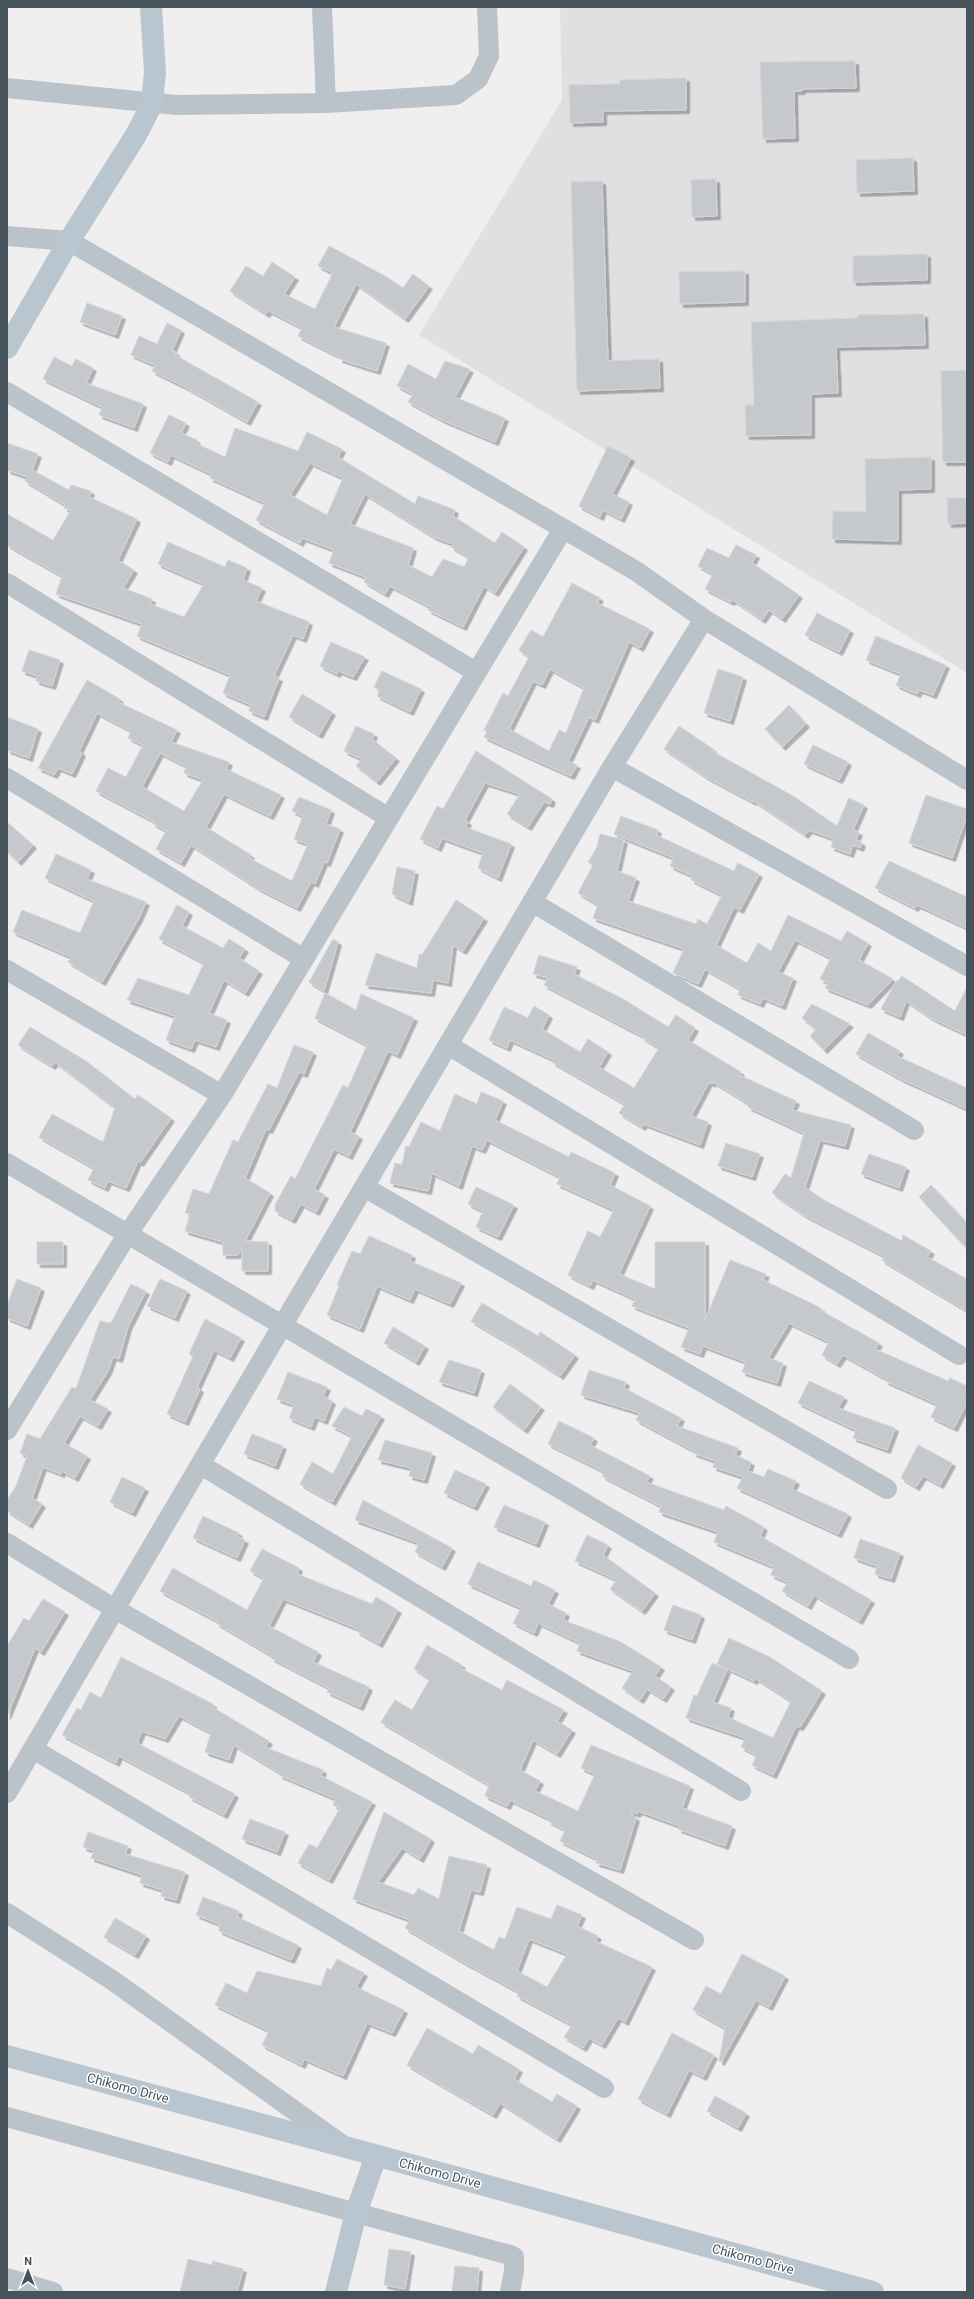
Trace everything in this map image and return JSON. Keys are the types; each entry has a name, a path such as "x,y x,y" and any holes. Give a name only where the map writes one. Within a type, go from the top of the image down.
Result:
{"street":[{"path":"7,348 69,241 136,135 152,104 155,72 151,7"},
{"path":"322,7 326,102"},
{"path":"7,88 177,106 326,102 456,95 478,79 489,56 487,7"},
{"path":"7,236 69,241 636,571 704,618 967,780"},
{"path":"7,392 476,672"},
{"path":"7,1430 127,1235 222,1096 563,529"},
{"path":"7,583 389,818"},
{"path":"7,1793 612,767 704,618"},
{"path":"612,767 967,966"},
{"path":"7,778 304,959"},
{"path":"532,902 914,1130"},
{"path":"7,970 222,1096"},
{"path":"448,1045 959,1355"},
{"path":"7,1163 849,1659"},
{"path":"364,1187 887,1489"},
{"path":"201,1464 741,1791"},
{"path":"7,1543 115,1609 694,1940"},
{"path":"33,1749 604,2088"},
{"path":"7,1914 112,1980 342,2146"},
{"name":"Chikomo Drive","path":"7,2056 342,2146 873,2292"},
{"path":"7,2117 510,2255 514,2257 515,2263 510,2292"},
{"path":"336,2292 356,2213 376,2156"},
{"path":"7,2278 53,2292"}],"shaded area":[{"path":"560,7 967,7 967,673 419,335 562,100"}],"building":[{"path":"855,61 856,88 801,89 802,91 794,91 795,138 763,139 760,62"},
{"path":"686,78 686,110 603,111 603,122 570,123 569,85 620,84 620,80"},
{"path":"913,158 914,191 857,193 856,160"},
{"path":"716,179 717,216 692,217 691,180"},
{"path":"602,181 608,361 659,359 660,388 577,391 571,182"},
{"path":"329,246 385,276 403,288 413,274 429,286 405,319 356,284 334,327 386,343 377,371 339,359 340,357 298,336 302,328 269,311 266,314 230,291 246,266 263,276 272,262 295,277 284,294 315,309 333,273 318,266"},
{"path":"927,254 927,280 853,282 853,256"},
{"path":"745,271 745,302 680,304 679,272"},
{"path":"87,303 122,316 115,335 80,322"},
{"path":"924,314 925,345 836,347 838,393 811,394 811,435 746,436 745,405 754,405 751,322 858,318 858,315"},
{"path":"167,323 181,330 172,351 176,352 175,355 258,402 247,422 187,388 152,371 155,365 131,355 139,336 157,344"},
{"path":"54,357 72,366 76,359 93,368 86,383 143,404 134,428 99,415 102,407 43,379"},
{"path":"445,361 470,369 455,397 505,418 495,442 442,420 408,402 413,394 397,386 408,364 436,379"},
{"path":"967,370 967,462 943,462 941,371"},
{"path":"169,415 186,423 181,433 197,440 195,443 225,457 235,428 298,451 307,432 342,449 338,457 415,504 418,496 455,510 453,516 495,543 502,532 524,547 495,593 484,586 463,627 428,610 430,607 390,586 385,594 364,582 366,577 329,563 334,550 302,538 300,543 256,520 265,503 210,478 211,474 171,455 168,462 150,453","holes":["310,463 343,478 327,515 290,495","365,494 434,537 453,544 451,547 469,557 464,567 443,559 432,577 408,565 413,548 350,524"]},
{"path":"7,443 38,454 32,470 69,490 71,485 91,491 89,497 137,519 118,560 134,570 123,588 152,599 150,604 184,617 204,584 158,564 168,542 225,567 228,560 247,568 243,580 262,588 256,601 309,622 303,639 293,635 274,676 279,678 264,717 249,711 251,705 223,693 230,675 137,636 142,624 56,594 62,576 7,545 7,514 53,540 71,510 64,508 65,505 25,481 27,477 7,470"},
{"path":"608,446 631,458 612,494 629,502 621,519 603,510 600,517 579,506"},
{"path":"931,457 931,489 898,490 898,541 832,539 833,511 866,512 865,459"},
{"path":"947,498 967,498 967,523 948,524"},
{"path":"736,545 756,555 752,563 799,595 782,619 769,610 762,620 733,600 731,602 705,589 713,574 698,566 707,548 729,558"},
{"path":"572,583 600,598 597,603 650,629 640,648 629,642 595,720 589,717 568,761 577,765 571,776 484,737 487,732 484,730 503,693 508,696 529,657 519,650 531,630 543,637","holes":["550,669 584,688 566,733 559,730 549,751 509,729 533,681 542,685"]},
{"path":"817,613 850,630 839,652 805,635"},
{"path":"876,636 946,665 933,695 919,690 917,694 896,685 901,674 866,660"},
{"path":"331,642 365,657 353,677 338,671 337,674 320,666"},
{"path":"29,650 60,660 52,686 36,681 37,676 22,671"},
{"path":"718,669 743,677 730,721 704,713"},
{"path":"382,671 421,689 410,712 377,696 380,690 374,687"},
{"path":"87,680 120,699 118,702 177,730 171,742 229,762 226,769 281,795 270,816 224,794 206,827 251,855 249,858 292,881 308,844 294,839 303,816 292,811 299,797 331,810 326,824 340,829 327,863 324,862 315,884 311,882 297,908 259,889 191,845 181,863 156,849 166,831 152,823 153,821 96,791 108,768 126,777 143,745 128,738 131,731 97,713 79,751 82,753 72,774 58,768 54,775 38,768","holes":["160,753 186,766 184,773 203,780 184,811 142,787"]},
{"path":"302,694 332,712 319,735 289,717"},
{"path":"789,705 806,724 782,747 765,729"},
{"path":"7,717 38,729 29,758 7,750"},
{"path":"356,726 374,734 372,739 396,758 377,782 356,766 362,759 344,751"},
{"path":"679,726 713,749 712,751 793,796 837,826 849,798 864,805 853,830 859,832 856,839 862,843 860,848 853,845 850,854 831,847 834,839 809,830 805,835 754,801 753,802 706,777 664,749"},
{"path":"813,745 848,762 839,780 804,764"},
{"path":"476,751 552,799 550,804 544,802 528,827 507,814 520,794 485,783 465,820 468,822 465,827 511,844 498,878 478,868 483,853 442,838 438,848 420,839 437,806 443,809"},
{"path":"926,795 967,809 967,815 952,858 909,843"},
{"path":"621,816 658,830 656,835 734,871 738,863 759,874 740,910 734,907 716,945 747,963 758,943 771,951 788,915 841,941 847,931 868,943 859,960 893,979 868,1005 825,988 829,983 820,979 831,958 795,940 778,972 793,978 782,1006 763,998 760,1004 738,995 740,989 705,969 698,984 673,973 684,949 593,918 598,905 578,893 593,865 588,862 597,847 600,834 624,840 617,871 636,878 628,901 696,924 698,919 707,924 722,895 691,880 693,876 670,866 674,858 614,834"},
{"path":"7,822 33,845 18,862 7,852"},
{"path":"56,854 91,870 87,879 146,902 139,918 102,982 68,962 71,957 13,932 22,910 80,933 94,901 45,878"},
{"path":"889,861 967,897 967,928 917,905 915,908 875,888"},
{"path":"397,867 415,871 409,902 392,894"},
{"path":"456,900 484,918 463,951 453,945 448,983 433,980 431,993 365,985 376,953 417,968 419,954 422,955"},
{"path":"177,905 189,912 182,926 223,948 229,939 245,949 239,958 259,971 245,993 224,980 209,1013 227,1020 216,1047 195,1040 191,1049 166,1040 175,1016 127,1000 138,978 189,995 204,963 159,939"},
{"path":"333,939 338,942 324,991 309,982"},
{"path":"539,955 577,967 574,974 625,1000 668,1027 676,1015 695,1028 688,1040 741,1072 739,1075 796,1101 792,1110 851,1125 845,1146 820,1140 805,1187 824,1200 902,1241 903,1235 931,1251 927,1257 967,1279 967,1311 882,1260 884,1256 804,1215 772,1193 785,1174 791,1178 804,1133 748,1107 749,1104 713,1082 712,1084 709,1082 691,1116 708,1122 700,1145 644,1124 642,1127 619,1113 625,1104 552,1062 554,1060 510,1040 507,1048 489,1040 504,1007 528,1018 534,1006 549,1015 542,1029 580,1052 588,1039 608,1052 599,1067 634,1088 659,1048 641,1037 642,1036 544,985 548,978 533,974"},
{"path":"902,976 955,1011 967,987 967,1035 931,1018 906,1001 900,1017 881,1009 896,981 898,981"},
{"path":"325,993 356,1010 361,994 414,1018 397,1055 388,1051 350,1132 359,1136 349,1156 334,1149 314,1189 325,1195 316,1212 301,1204 292,1220 275,1211 275,1205 291,1176 295,1179 343,1085 348,1088 367,1045 315,1018"},
{"path":"812,1004 850,1024 824,1050 810,1036 816,1029 802,1018"},
{"path":"30,1027 86,1061 135,1099 138,1095 171,1118 140,1163 138,1161 126,1188 108,1181 105,1188 88,1180 94,1168 39,1137 52,1114 103,1142 115,1108 55,1062 52,1066 18,1045"},
{"path":"868,1033 900,1051 897,1056 967,1088 967,1109 901,1079 856,1054"},
{"path":"294,1045 313,1052 304,1074 299,1072 269,1130 266,1129 245,1178 270,1193 245,1241 268,1242 268,1271 242,1271 242,1248 238,1255 223,1255 223,1242 185,1231 190,1214 185,1213 193,1189 209,1194 233,1140 238,1142 268,1084 277,1088"},
{"path":"481,1092 503,1101 495,1120 569,1157 571,1152 615,1173 610,1185 650,1206 619,1274 655,1289 655,1242 705,1242 705,1320 730,1260 766,1274 763,1280 821,1308 820,1310 879,1343 875,1349 948,1381 950,1378 967,1386 967,1402 954,1428 931,1417 937,1404 885,1381 886,1379 843,1355 837,1364 822,1355 829,1342 789,1323 768,1358 783,1363 777,1383 742,1372 746,1362 703,1346 700,1354 681,1347 689,1328 632,1306 635,1299 593,1280 590,1286 568,1275 588,1231 600,1237 614,1210 557,1184 560,1177 487,1140 482,1150 472,1146 459,1186 432,1173 428,1191 390,1183 395,1163 402,1165 406,1146 409,1147 421,1122 440,1131 455,1094 477,1104"},
{"path":"726,1143 760,1154 752,1177 718,1166"},
{"path":"869,1154 906,1167 899,1188 861,1174"},
{"path":"931,1185 967,1223 967,1249 919,1197"},
{"path":"476,1187 514,1205 498,1237 476,1227 483,1211 468,1204"},
{"path":"369,1236 412,1255 410,1261 461,1283 450,1304 415,1289 410,1300 377,1286 360,1329 327,1315 339,1286 337,1285 352,1251 360,1254"},
{"path":"37,1242 63,1242 63,1264 37,1264"},
{"path":"17,1279 41,1288 27,1326 7,1318 7,1305"},
{"path":"160,1279 187,1291 175,1318 147,1306"},
{"path":"131,1284 146,1291 128,1327 119,1359 113,1357 108,1371 90,1400 108,1409 98,1426 80,1416 64,1443 87,1456 75,1478 62,1471 61,1474 43,1467 32,1498 42,1504 29,1525 7,1511 7,1500 16,1486 27,1456 20,1453 27,1434 40,1439 72,1387 76,1389 100,1321 111,1323"},
{"path":"482,1303 538,1336 540,1332 575,1355 560,1376 509,1343 471,1321"},
{"path":"205,1319 241,1338 230,1358 214,1350 197,1387 200,1389 185,1422 167,1414 193,1356 189,1354"},
{"path":"393,1327 425,1346 416,1362 384,1343"},
{"path":"449,1360 481,1370 474,1393 439,1382"},
{"path":"589,1370 626,1382 624,1388 681,1418 677,1426 738,1448 735,1455 751,1462 748,1471 764,1477 768,1469 796,1481 792,1489 848,1514 838,1534 737,1488 743,1477 713,1467 715,1461 693,1453 694,1451 636,1420 640,1413 581,1395"},
{"path":"288,1372 327,1387 323,1396 332,1401 324,1421 315,1417 311,1427 289,1418 294,1405 277,1399"},
{"path":"809,1381 844,1397 838,1408 895,1428 887,1450 853,1438 856,1430 798,1403"},
{"path":"510,1384 541,1407 524,1430 493,1407"},
{"path":"344,1407 362,1416 366,1409 381,1416 332,1502 300,1484 312,1462 333,1474 352,1436 332,1426"},
{"path":"559,1421 594,1438 590,1445 650,1476 646,1482 724,1510 726,1506 764,1527 760,1536 871,1600 859,1621 814,1595 808,1606 782,1591 788,1582 771,1575 774,1567 714,1542 718,1532 659,1512 661,1506 602,1476 605,1472 548,1444"},
{"path":"252,1434 283,1446 275,1466 244,1454"},
{"path":"385,1440 432,1453 424,1480 409,1476 411,1468 378,1460"},
{"path":"918,1445 952,1463 940,1485 923,1476 916,1487 901,1478"},
{"path":"455,1470 486,1484 474,1507 444,1493"},
{"path":"122,1477 145,1488 132,1513 110,1502"},
{"path":"363,1500 452,1548 442,1567 415,1552 419,1543 355,1520"},
{"path":"504,1505 545,1522 536,1544 494,1527"},
{"path":"203,1516 239,1533 237,1536 245,1540 237,1558 193,1538"},
{"path":"587,1535 608,1545 603,1555 655,1593 642,1611 610,1589 617,1580 575,1561"},
{"path":"860,1539 900,1553 891,1579 875,1574 877,1566 854,1558"},
{"path":"262,1549 299,1568 297,1574 372,1604 376,1597 398,1610 379,1644 356,1631 358,1629 283,1599 269,1626 318,1652 313,1662 369,1687 360,1707 327,1692 329,1688 271,1658 272,1656 216,1623 217,1621 160,1591 173,1568 247,1610 264,1578 250,1571"},
{"path":"478,1562 531,1586 534,1580 555,1590 548,1604 566,1613 563,1620 621,1642 661,1667 655,1676 671,1687 663,1699 647,1689 640,1700 622,1688 633,1671 577,1651 580,1643 538,1623 534,1633 513,1623 521,1608 468,1584"},
{"path":"43,1599 65,1612 41,1652 35,1648 7,1716 7,1646 24,1618 29,1621"},
{"path":"673,1605 701,1615 692,1640 664,1630"},
{"path":"729,1638 770,1657 822,1691 800,1727 796,1726 773,1775 752,1765 757,1755 741,1747 745,1738 686,1718 694,1695 697,1696 712,1663 727,1670 713,1702 731,1708 728,1717 773,1738 791,1701 755,1678 754,1681 717,1664"},
{"path":"427,1645 462,1665 460,1668 502,1690 507,1680 564,1710 557,1721 572,1730 557,1754 533,1740 520,1770 540,1781 535,1791 578,1811 595,1774 581,1768 591,1745 690,1786 682,1808 732,1826 725,1846 678,1829 680,1826 638,1811 637,1814 631,1812 631,1814 636,1818 620,1870 596,1863 597,1859 560,1841 565,1830 548,1821 549,1819 510,1800 507,1806 485,1796 489,1785 381,1722 395,1700 412,1710 430,1679 414,1669"},
{"path":"121,1657 213,1704 212,1707 269,1741 265,1747 323,1770 321,1776 372,1802 329,1880 298,1863 309,1844 317,1848 340,1808 333,1805 336,1799 279,1775 280,1773 234,1745 229,1760 205,1752 211,1733 179,1716 165,1739 142,1731 137,1743 235,1794 224,1815 189,1797 191,1794 119,1756 116,1763 62,1735 77,1708 81,1710 90,1692 101,1698"},
{"path":"384,1812 431,1839 420,1859 402,1848 378,1882 414,1895 418,1888 439,1899 449,1856 487,1865 480,1892 471,1890 459,1931 494,1950 499,1937 505,1939 517,1907 551,1919 557,1905 582,1915 577,1926 598,1936 595,1941 652,1967 625,2022 618,2018 602,2045 589,2038 583,2048 564,2037 572,2025 517,1996 519,1992 463,1962 405,1928 410,1920 353,1899","holes":["529,1939 567,1954 547,1987 517,1971"]},
{"path":"250,1819 285,1832 277,1852 242,1839"},
{"path":"88,1832 128,1846 125,1854 185,1872 176,1900 161,1896 163,1890 140,1883 142,1875 91,1858 94,1851 83,1847"},
{"path":"203,1897 239,1911 237,1917 298,1945 291,1960 219,1931 219,1924 196,1915"},
{"path":"115,1918 146,1936 135,1955 104,1937"},
{"path":"742,1954 785,1976 769,2007 756,2000 721,2062 719,2061 725,2028 693,2010 706,1986 721,1994"},
{"path":"337,1959 364,1973 356,1987 404,2010 392,2033 367,2023 343,2076 304,2059 302,2065 262,2045 269,2031 215,2005 226,1983 247,1993 257,1971 321,1986 327,1968 331,1970"},
{"path":"427,2028 473,2054 478,2045 519,2069 514,2079 552,2102 557,2094 577,2106 557,2139 500,2103 493,2115 407,2065"},
{"path":"672,2033 714,2055 703,2077 689,2070 667,2114 638,2099"},
{"path":"715,2096 746,2113 738,2128 707,2111"},
{"path":"389,2249 411,2252 405,2289 384,2285"},
{"path":"188,2259 212,2265 213,2261 243,2269 237,2292 180,2292"},
{"path":"455,2266 479,2268 477,2292 452,2292"}]}
